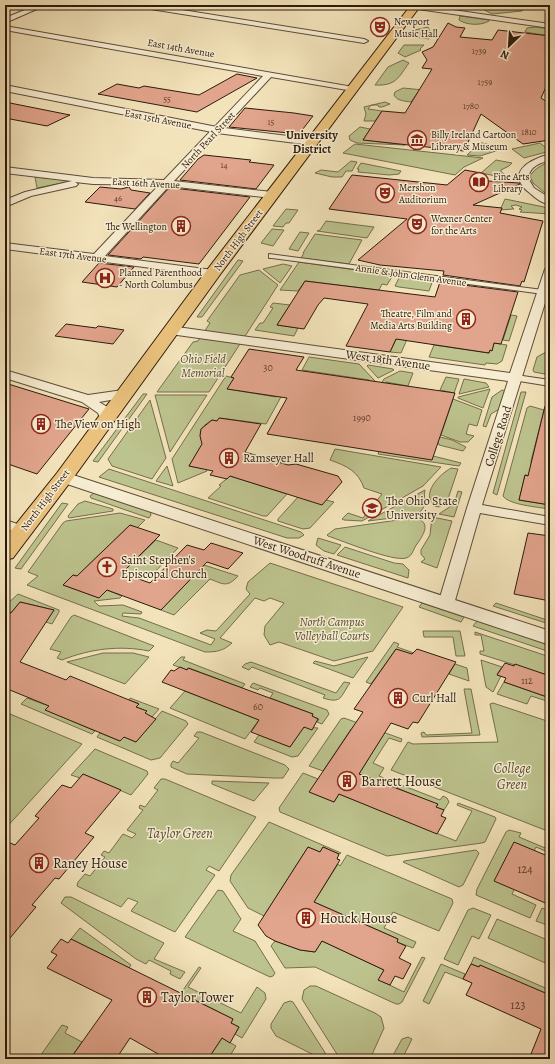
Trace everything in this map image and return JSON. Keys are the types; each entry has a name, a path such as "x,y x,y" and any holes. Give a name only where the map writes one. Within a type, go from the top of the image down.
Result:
{"main road":[{"name":"North High Street","path":"5,553 14,527 64,477 170,330 353,89 412,6"}],"street":[{"path":"5,21 43,5"},
{"path":"138,5 364,41"},
{"path":"412,6 550,26"},
{"name":"East 14th Avenue","path":"5,28 353,89"},
{"name":"North Pearl Street","path":"98,258 269,74"},
{"name":"East 15th Avenue","path":"5,88 217,130 312,142"},
{"path":"550,157 534,162 526,168 522,177 527,187 550,202"},
{"name":"East 16th Avenue","path":"5,170 93,181 168,183 272,195"},
{"path":"20,173 30,182 31,190 28,194"},
{"path":"5,204 28,194 93,181"},
{"name":"East 17th Avenue","path":"5,246 213,273"},
{"name":"Annie & John Glenn Avenue","path":"272,256 546,293"},
{"name":"College Road","path":"446,604 474,508 516,378 546,293 550,269"},
{"name":"West 18th Avenue","path":"170,330 550,383"},
{"path":"5,374 88,399 104,411 106,417"},
{"path":"88,399 123,394"},
{"name":"West Woodruff Avenue","path":"64,477 550,638"},
{"path":"474,508 550,521"}],"green space":[{"path":"475,5 524,8 522,11 492,14"},
{"path":"460,16 489,21 482,24 469,24 459,20"},
{"path":"428,27 431,34 429,35 429,39 409,36 415,30"},
{"path":"536,27 550,29 550,36 525,32 527,28"},
{"path":"404,45 424,45 420,49 421,50 405,57 398,53"},
{"path":"403,60 409,63 396,80 388,84 375,85 388,67"},
{"path":"403,88 545,102 534,103 418,92 411,102 399,100 395,97 395,92"},
{"path":"385,102 390,104 382,107 372,105"},
{"path":"371,105 368,109 382,111 375,121 364,121 366,114 364,107"},
{"path":"360,127 370,129 363,140 405,145 357,143 350,140 349,136"},
{"path":"480,143 505,148 480,156 467,155"},
{"path":"540,143 550,151 524,158 512,149"},
{"path":"355,144 483,158 464,167 455,175 343,153"},
{"path":"496,160 512,163 501,170 501,172 506,175 506,178 481,173"},
{"path":"351,161 357,162 352,171 346,171 342,177 332,177 315,173 321,170 338,172"},
{"path":"550,162 550,197 533,183 530,176 536,169"},
{"path":"361,163 401,171 399,174 389,175 358,172 359,169 357,169"},
{"path":"35,177 69,180 72,181 37,188"},
{"path":"505,199 544,207 549,210 550,214 520,212 522,210 519,209 522,207 516,205 511,206 514,209 500,210"},
{"path":"286,209 298,210 289,223 286,223 283,227 273,226"},
{"path":"326,221 374,227 367,238 317,231 320,230"},
{"path":"272,229 284,230 273,246 261,243"},
{"path":"300,232 309,233 298,251 289,249"},
{"path":"315,234 362,240 349,264 301,258"},
{"path":"238,260 243,261 202,317 197,317"},
{"path":"299,262 393,275 387,285 382,284 379,290 305,281 298,291 280,290"},
{"path":"283,264 292,266 280,283 263,269"},
{"name":"Ohio Field Memorial","path":"259,270 278,285 209,392 157,392 193,342 198,341 210,323 207,321 240,275"},
{"path":"400,276 433,280 429,291 395,286"},
{"path":"273,303 290,305 277,325 298,328 294,336 255,330 260,323 263,323 273,308 270,307"},
{"path":"511,315 517,316 509,341 503,340"},
{"path":"402,327 412,328 401,353 390,352"},
{"path":"494,343 507,345 502,361 497,364 486,363 485,365 429,357 434,345 489,353 490,350 492,350"},
{"path":"550,347 550,375 534,372 533,370 537,357 546,352"},
{"path":"309,357 359,364 375,381 375,383 369,382 369,380 302,370"},
{"path":"367,366 394,370 378,378"},
{"path":"400,371 413,373 408,386 386,382 385,385 381,384 384,379"},
{"path":"226,376 234,378 228,389 276,397 283,385 287,386 266,424 220,418 217,421 212,420 204,426 201,430 200,436 201,439 205,440 189,466 206,469 207,471 178,483 172,459"},
{"path":"446,377 459,379 454,393 440,390"},
{"path":"464,379 486,383 489,387 459,394"},
{"path":"490,389 483,408 458,398 458,397"},
{"path":"502,390 506,391 501,408 491,414 486,427 483,426 492,397"},
{"path":"521,392 526,392 497,495 493,493"},
{"path":"143,394 147,394 98,462 93,461"},
{"path":"155,395 207,395 170,452"},
{"path":"453,399 482,410 477,426 469,424 466,434 474,436 468,442 460,442 441,435"},
{"path":"150,400 166,458 152,479 112,466 108,459"},
{"path":"530,406 544,410 531,461 533,476 525,475 519,500 550,505 550,509 517,504 511,502 503,496 527,408"},
{"path":"440,437 452,440 466,447 463,451 439,445 438,441"},
{"path":"335,449 441,467 423,486 362,521 344,520 342,519 348,513 363,518 382,494 364,488 359,477 355,473 330,460"},
{"path":"379,451 433,456 461,463 459,466 378,454"},
{"path":"167,466 173,486 156,481"},
{"path":"451,468 458,469 447,502 439,507 434,506 429,496 433,485 441,475"},
{"path":"109,469 301,532 304,535 299,538 287,538 99,477"},
{"path":"230,476 287,494 267,516 208,498 221,486 219,485"},
{"path":"425,490 424,507 416,515 368,521"},
{"path":"458,491 462,492 454,517 439,514 454,504"},
{"path":"94,493 150,511 151,515 149,518 91,498 90,496"},
{"path":"298,497 334,502 310,528 303,529 278,521 278,519"},
{"path":"85,501 113,509 113,511 69,518 68,516 78,504"},
{"path":"62,503 68,504 21,569 15,568"},
{"name":"North Campus Volleyball Courts","path":"120,513 145,520 137,528 130,525 77,576 73,575 63,585 99,598 107,590 122,596 120,598 94,601 99,606 123,605 142,612 141,614 123,613 122,616 139,618 211,645 215,639 200,633 207,630 216,631 250,594 246,589 248,582 270,563 403,607 373,651 334,661 279,642 270,645 264,635 265,626 284,603 270,598 264,601 255,598 220,638 232,643 226,648 213,652 205,652 27,585 38,576 28,572 63,523 66,521"},
{"path":"432,517 452,521 437,568 421,562 425,559 421,554 421,550 430,535"},
{"path":"412,518 422,521 425,528 412,554 406,558 390,557 327,535 335,529"},
{"path":"318,538 341,545 334,554 324,551 316,545"},
{"path":"156,540 178,548 148,579 124,571"},
{"path":"345,547 394,563 403,564 409,570 408,578 337,555"},
{"path":"204,565 238,576 228,584 210,579 174,615 161,610"},
{"path":"18,594 59,610 52,624 46,622 54,610 20,602 11,613 5,612 5,606"},
{"path":"422,603 464,617 461,622 419,607"},
{"path":"496,603 550,621 550,623 549,624 493,606"},
{"path":"74,615 154,646 149,651 127,648 105,649 83,653 62,660 57,658 61,652 50,649 71,617"},
{"path":"477,621 550,645 550,652 473,626"},
{"path":"423,631 460,631 465,656 456,656 453,637 424,637"},
{"path":"475,632 550,657 550,676 480,654 480,651 484,651 481,635 475,635"},
{"path":"394,642 399,644 397,647 414,653 412,655 396,649 371,684 366,682"},
{"path":"103,653 133,653 149,657 125,684 67,662"},
{"path":"181,657 185,657 183,660 245,684 242,688 189,668 187,670 173,665"},
{"path":"368,657 353,678 313,663 315,661 334,666"},
{"path":"481,660 502,667 497,674 501,676 493,692 486,687"},
{"path":"251,662 336,693 344,682 350,683 340,698 337,700 329,700 323,698 325,695 252,667 249,670 242,667"},
{"path":"455,664 467,668 469,681 449,674"},
{"path":"504,682 550,698 550,702 531,696 527,704 497,694"},
{"path":"253,683 327,710 329,714 322,724 317,722 319,719 312,716 313,714 270,698 273,693 260,688 258,690 250,687"},
{"path":"464,689 471,689 480,735 422,737 421,733 424,732 426,735 472,733"},
{"path":"185,691 259,720 245,739 170,708"},
{"path":"27,698 49,706 46,710 95,731 92,734 21,704"},
{"path":"130,698 159,709 152,717 144,714 146,711 136,707 138,703 129,700"},
{"name":"College Green","path":"493,703 550,722 550,832 391,770 408,742 413,744 498,742 490,704"},
{"path":"162,711 186,721 188,724 160,758 151,760 97,737 100,733 120,741 124,737 136,742"},
{"path":"10,714 82,744 5,829 5,723"},
{"path":"344,718 375,729 365,734 351,729 323,771 309,766 341,719"},
{"path":"304,727 318,728 298,756 292,757 254,742 259,735 290,747"},
{"path":"380,731 402,739 401,742 389,738 373,763 384,768 379,776 384,778 381,782 359,774 380,740"},
{"path":"197,732 201,732 285,765 289,769 283,778 274,778 187,774 171,767 173,761 178,763 199,738 194,736"},
{"path":"95,749 147,771 148,774 131,795 83,774 80,778 71,775"},
{"path":"303,773 318,779 310,792 334,802 339,794 456,841 472,811 457,805 458,803 495,817 496,819 485,842 387,856 280,812 279,808"},
{"name":"Taylor Green","path":"161,779 165,779 256,817 219,871 209,866 206,870 215,875 175,932 131,911 138,902 128,898 121,907 77,886 78,882 85,874 90,876 105,857 101,855 104,851 109,853 123,834 132,838 136,834 127,830 143,810 139,808 140,805 145,807 158,790 154,788"},
{"path":"212,781 269,783 254,801 212,784"},
{"path":"399,784 440,800 443,796 447,798 449,802 444,810 436,807 438,805 397,788"},
{"path":"269,822 341,853 339,854 323,847 320,852 308,847 264,916 248,908 230,881 231,875"},
{"path":"509,830 521,833 519,837 550,850 550,853 536,847 512,894 536,905 530,918 476,895 477,889 506,832"},
{"path":"476,850 479,853 463,885 459,887 403,862 404,861"},
{"path":"347,855 452,899 453,903 439,931 393,912 384,928 416,942 413,948 397,942 398,939 314,902 338,864 340,866"},
{"path":"218,890 223,891 241,919 233,931 255,941 275,973 273,976 270,977 185,937"},
{"path":"65,897 71,897 164,943 154,959 185,972 180,979 170,974 171,971 149,960 146,964 136,959 61,903"},
{"path":"473,908 491,915 479,939 472,936 458,965 444,959 468,910"},
{"path":"542,908 550,911 550,926 536,921"},
{"path":"497,919 550,941 550,965 488,938"},
{"path":"80,928 131,965 129,968 71,939"},
{"path":"275,941 300,950 315,952 322,941 384,970 379,980 404,992 422,957 425,958 402,1002 396,1004 315,967 285,968 271,946"},
{"path":"474,957 550,990 550,995 471,964"},
{"path":"441,964 465,974 463,979 445,972 429,1004 423,1001"},
{"path":"199,967 201,968 188,987 241,1013 257,987 265,993 266,999 242,1038 235,1034 239,1027 231,1023 233,1019 181,993"},
{"path":"310,986 316,986 381,1017 384,1028 370,1059 340,1059 302,999 304,990"},
{"path":"290,1001 293,1002 329,1059 322,1059 276,1036 271,1028 271,1024 284,1003"},
{"path":"62,1025 68,1027 65,1033 82,1042 70,1059 38,1059"},
{"path":"408,1037 412,1039 403,1057 408,1059 391,1059 402,1039"},
{"path":"222,1038 236,1046 228,1059 208,1059"}],"building":[{"path":"448,23 456,27 465,28 460,37 492,40 498,30 550,36 550,78 541,98 550,104 550,140 523,144 481,114 464,151 363,140 382,111 405,113 432,69 422,68 427,60 422,52 433,47"},
{"path":"237,74 257,78 197,112 98,94 117,84 139,88 144,86 199,95"},
{"path":"10,103 70,115 47,126 5,118 5,106"},
{"path":"245,108 313,116 299,134 229,127"},
{"path":"204,155 251,160 249,162 274,165 256,189 180,180 198,159"},
{"path":"465,170 481,173 473,180 520,184 473,205 502,208 500,213 543,221 524,282 522,281 520,286 443,275 444,271 380,265 358,260 407,219 329,209 352,175 447,185"},
{"path":"100,187 121,189 129,187 131,190 150,193 135,209 85,202"},
{"name":"The Wellington","path":"173,188 250,197 199,264 143,257 141,259 108,255 168,189"},
{"name":"Planned Parenthood - North Columbus","path":"99,263 134,267 117,287 82,282"},
{"path":"305,281 435,297 440,282 518,292 501,344 494,343 492,351 490,350 489,353 396,339 390,352 346,346 368,304 324,298 318,305 304,329 277,325"},
{"path":"66,324 96,328 98,326 124,330 113,344 55,336"},
{"path":"249,349 304,357 296,370 455,393 432,460 267,434 287,398 227,389 234,378 231,377"},
{"name":"The View on High","path":"5,383 89,409 37,474 5,463"},
{"path":"545,406 550,406 550,505 519,500 525,475 528,476"},
{"name":"Ramseyer Hall","path":"219,418 261,424 245,452 288,465 296,464 338,476 342,482 322,505 230,476 227,479 210,475 213,471 189,466 202,444 200,436 201,429 212,420 217,421"},
{"name":"Saint Stephen's Episcopal Church","path":"130,525 160,535 122,573 150,583 187,545 204,550 211,543 243,553 228,569 207,562 161,610 107,590 99,598 63,585 73,575 77,576"},
{"path":"528,533 550,536 550,601 514,594"},
{"path":"20,602 54,610 20,662 66,680 70,676 139,704 136,707 147,711 145,713 156,719 136,742 124,737 120,741 45,710 49,706 5,688 5,612 11,613"},
{"path":"396,649 412,654 417,649 456,662 418,723 413,722 408,729 391,723 359,774 438,804 436,807 444,810 441,816 446,818 437,834 339,794 334,802 309,792 363,712 354,709"},
{"path":"505,663 514,666 515,664 550,676 550,698 504,682 506,678 497,675"},
{"path":"180,667 187,670 188,668 313,714 312,716 318,719 312,730 304,727 290,747 251,732 259,720 162,682 171,670 174,671"},
{"name":"Raney House","path":"83,774 121,790 85,833 94,837 59,879 55,878 32,905 36,907 5,944 5,849 10,843 15,845 39,818 35,816 62,785 71,788"},
{"path":"514,842 550,857 550,905 494,881"},
{"name":"Houck House","path":"308,847 320,852 323,847 339,854 337,859 340,860 314,902 398,939 397,942 406,946 399,958 411,964 403,979 395,976 390,985 378,980 384,970 322,941 315,952 300,950 266,936 258,925"},
{"name":"Taylor Tower","path":"61,939 68,943 71,939 233,1019 231,1023 239,1027 230,1043 222,1038 208,1059 167,1059 130,1038 116,1059 70,1059 112,1000 47,968 57,955 51,952"},
{"path":"471,964 479,967 480,965 550,995 550,1059 529,1059 541,1029 466,995 472,983 463,979"}],"place":[{"name":"Newport Music Hall","path":"380,27"},
{"name":"Billy Ireland Cartoon Library & Museum","path":"417,140"},
{"name":"Fine Arts Library","path":"479,182"},
{"name":"Mershon Auditorium","path":"385,193"},
{"name":"Wexner Center for the Arts","path":"417,224"},
{"name":"The Wellington","path":"181,226"},
{"name":"Planned Parenthood - North Columbus","path":"105,278"},
{"name":"Theatre, Film and Media Arts Building","path":"466,319"},
{"name":"The View on High","path":"41,424"},
{"name":"Ramseyer Hall","path":"229,458"},
{"name":"The Ohio State University","path":"372,508"},
{"name":"Saint Stephen's Episcopal Church","path":"107,567"},
{"name":"Curl Hall","path":"398,698"},
{"name":"Barrett House","path":"347,781"},
{"name":"Raney House","path":"39,863"},
{"name":"Houck House","path":"306,918"},
{"name":"Taylor Tower","path":"147,997"}],"district":[{"name":"University District","path":"312,142"}]}
